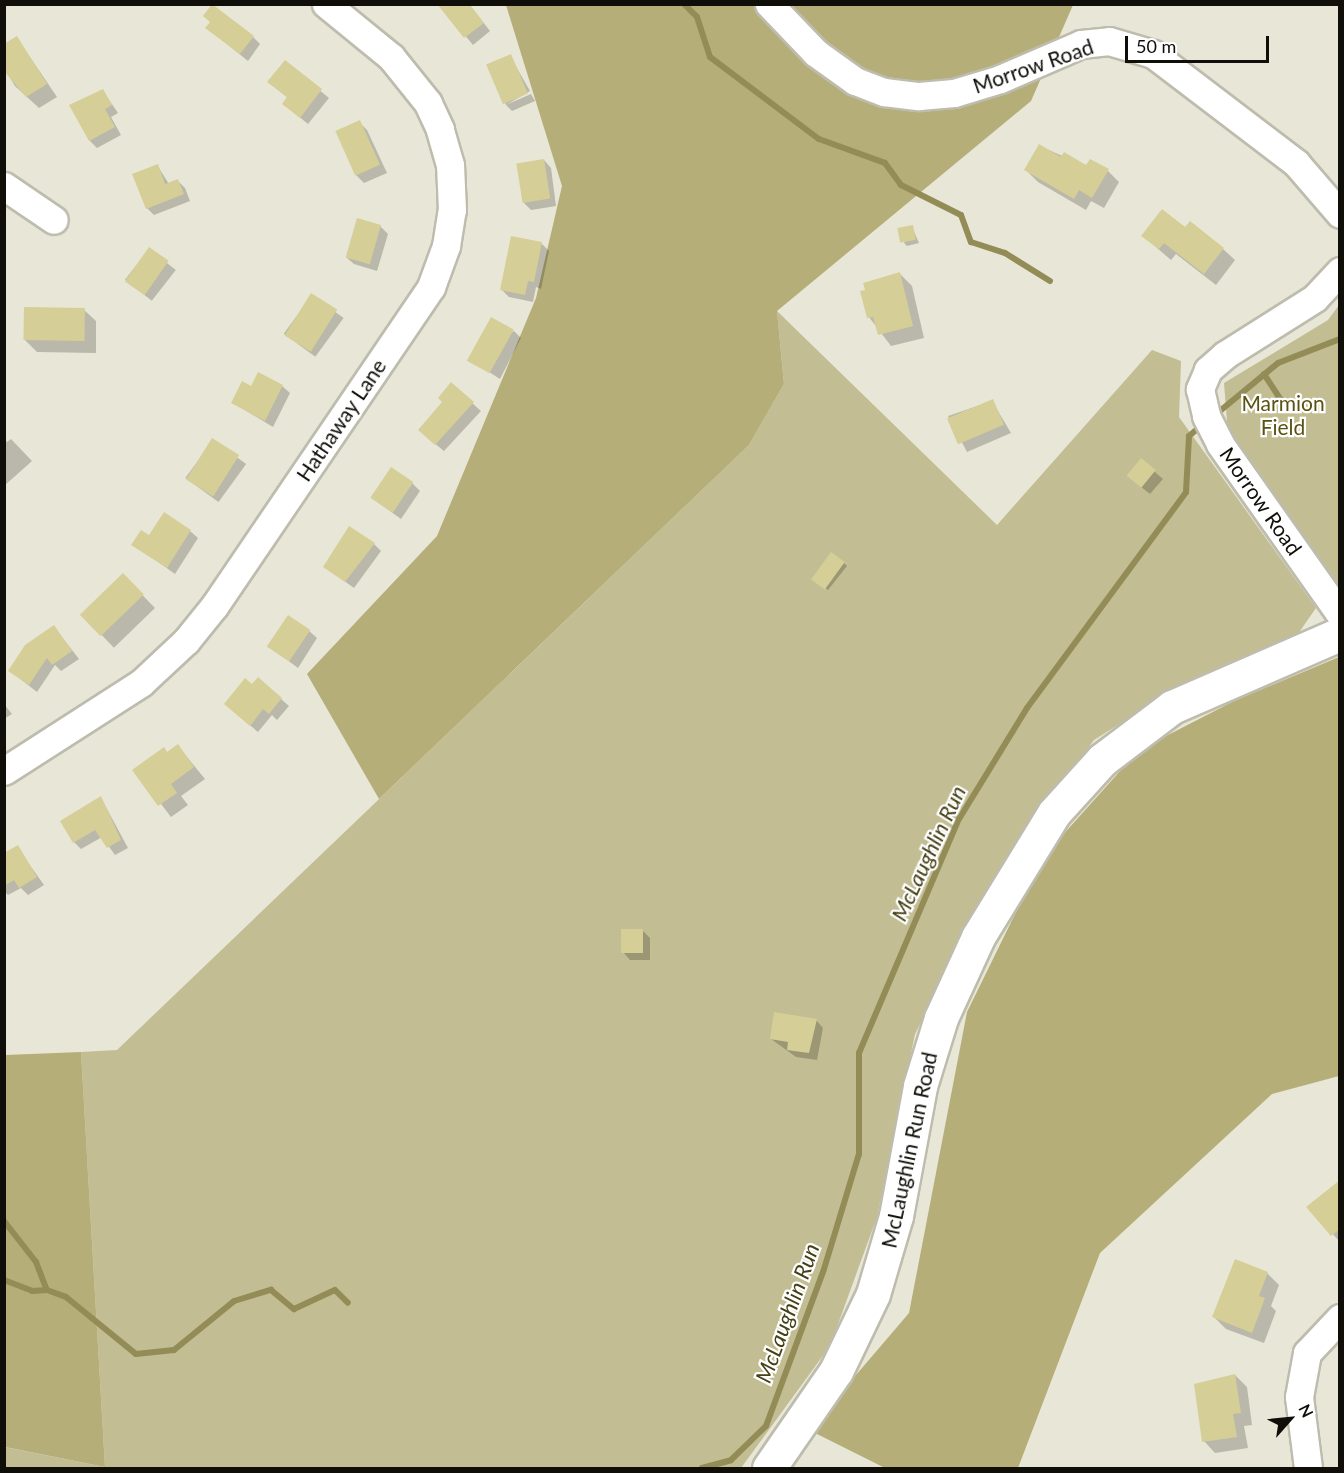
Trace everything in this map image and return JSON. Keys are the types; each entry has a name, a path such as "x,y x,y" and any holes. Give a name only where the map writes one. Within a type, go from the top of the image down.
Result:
{"main road":[{"name":"McLaughlin Run Road","path":"769,1468 836,1371 873,1294 896,1216 920,1086 941,1018 978,937 1054,813 1109,754 1172,707 1340,634"}],"street":[{"name":"Hathaway Lane","path":"4,771 141,683 186,641 215,605 431,287 446,246 452,210 450,165 440,129 428,103 391,57 326,4"},
{"name":"Morrow Road","path":"769,4 816,53 855,81 884,92 919,96 954,93 1000,79 1081,44 1109,41 1153,54 1296,163 1340,214"},
{"path":"4,186 54,220"},
{"name":"Morrow Road","path":"1340,270 1315,298 1225,355 1208,369 1200,389 1214,433 1340,614"},
{"path":"1308,1468 1299,1397 1307,1353 1340,1318"}],"green space":[{"name":"Marmion Field","path":"1339,305 1339,596 1229,447 1224,383 1328,320"},
{"path":"777,311 997,525 1152,350 1181,361 1179,417 1316,608 1293,641 1170,692 1094,740 1003,861 915,1034 877,1217 830,1346 741,1468 5,1468 4,1447 105,1467 81,1052 117,1050 749,445 784,384"}],"shaded area":[{"path":"506,5 1073,5 1031,101 777,311 784,384 749,445 379,799 307,674 437,536 536,298 562,186"},
{"path":"1339,657 1339,1076 1272,1094 1100,1253 1018,1468 885,1468 809,1430 909,1313 967,1012 1043,857 1139,750 1234,701"},
{"path":"81,1052 105,1467 5,1447 5,1055"}],"building":[{"path":"212,4 254,36 240,54 205,28 210,22 203,16"},
{"path":"437,4 469,4 484,23 464,38"},
{"path":"17,36 47,84 26,97 4,71 4,44"},
{"path":"511,54 528,94 503,104 486,65"},
{"path":"285,60 322,89 300,118 282,104 287,97 267,82"},
{"path":"103,89 112,105 105,109 115,127 89,141 69,105"},
{"path":"360,120 380,165 355,176 335,131"},
{"path":"1039,144 1061,157 1064,152 1086,165 1090,159 1109,169 1092,198 1079,190 1074,199 1024,170"},
{"path":"544,159 550,199 523,203 516,163"},
{"path":"158,164 165,184 178,179 184,194 146,209 132,174"},
{"path":"1162,209 1185,227 1190,221 1224,248 1204,274 1164,243 1159,249 1141,236"},
{"path":"357,218 381,225 370,264 346,257"},
{"path":"913,225 916,240 900,243 897,228"},
{"path":"511,236 542,242 534,282 528,281 525,295 500,290"},
{"path":"149,247 169,261 145,295 125,281"},
{"path":"900,272 913,326 878,335 873,317 867,318 860,291 865,290 863,283"},
{"path":"311,293 337,309 311,352 285,335"},
{"path":"24,307 85,308 84,341 23,340"},
{"path":"491,317 514,330 489,373 467,361"},
{"path":"258,372 283,385 265,421 231,403 242,381 251,386"},
{"path":"451,382 474,402 435,445 418,430 442,402 438,398"},
{"path":"993,399 1004,425 958,444 947,419"},
{"path":"212,438 239,455 213,497 186,480"},
{"path":"1141,458 1156,470 1141,488 1127,476"},
{"path":"391,467 413,482 393,513 370,498"},
{"path":"164,512 191,530 167,568 131,545 141,530 149,535"},
{"path":"349,526 375,543 345,582 323,567"},
{"path":"831,552 845,562 825,589 811,580"},
{"path":"123,573 144,595 101,636 80,615"},
{"path":"288,615 310,630 289,662 267,647"},
{"path":"54,625 72,651 52,665 47,658 29,685 8,671 25,645"},
{"path":"258,677 282,698 269,714 263,709 250,726 224,704 245,678 252,684"},
{"path":"178,744 194,767 171,784 177,793 158,806 132,770 164,747 167,752"},
{"path":"101,796 121,840 107,848 95,830 73,843 60,821"},
{"path":"18,845 37,877 19,888 14,880 4,886 4,853"},
{"path":"621,929 643,929 643,953 621,953"},
{"path":"774,1012 817,1019 809,1053 787,1050 788,1042 770,1039"},
{"path":"1340,1180 1340,1229 1331,1236 1306,1207"},
{"path":"1235,1259 1268,1272 1259,1296 1265,1298 1252,1333 1212,1317"},
{"path":"1235,1374 1241,1413 1233,1414 1237,1437 1202,1442 1194,1384"}],"waterway":[{"path":"684,4 697,17 710,57 819,139 885,163 901,185 961,215 971,242 1005,253 1050,281"},
{"name":"McLaughlin Run","path":"1215,415 1278,363 1340,339"},
{"path":"1264,374 1281,400"},
{"name":"McLaughlin Run","path":"702,1468 731,1460 766,1426 824,1269 859,1154 859,1053 959,819 1027,708 1186,492 1189,436 1202,425"},
{"path":"4,1221 36,1262 47,1290"},
{"path":"4,1280 32,1291 47,1290 66,1297 136,1354 174,1350 234,1301 271,1290 294,1309 335,1290 348,1303"}]}
